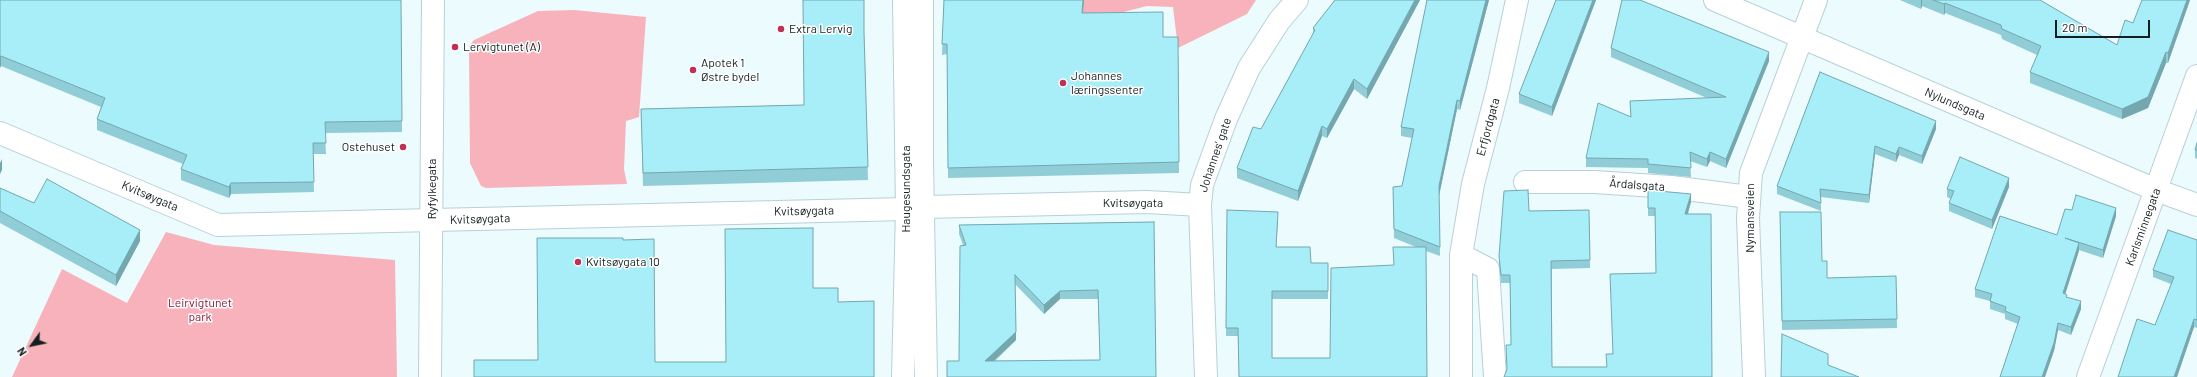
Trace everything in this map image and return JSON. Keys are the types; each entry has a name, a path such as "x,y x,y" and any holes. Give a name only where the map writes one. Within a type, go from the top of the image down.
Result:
{"street":[{"name":"Ryfylkegata","path":"430,377 432,0"},
{"name":"Haugesundsgata","path":"904,0 926,377"},
{"name":"Haugesundsgata","path":"903,377 915,208 922,0"},
{"name":"Johannes' gate","path":"1206,377 1200,205 1202,185 1249,68 1279,22 1297,0"},
{"name":"Erfjordgata","path":"1461,377 1461,255 1473,184 1498,88 1517,0"},
{"name":"Nylundsgata","path":"1715,0 2156,190 2197,205"},
{"name":"Nymansveien","path":"1754,377 1749,197 1751,173 1816,0"},
{"name":"Karlsminnegata","path":"2088,377 2197,76"},
{"name":"Kvitsøygata","path":"0,133 218,225 1147,202 1200,205"},
{"name":"Årdalsgata","path":"1525,182 1610,183 1671,187 1749,197"},
{"path":"1461,255 1488,269 1495,377"}],"green space":[{"path":"1067,0 1256,0 1247,14 1178,48 1173,7 1147,6 1108,16 1090,30"},
{"path":"574,10 646,17 639,117 626,121 624,169 627,184 486,188 481,186 470,163 469,46 474,40 538,11"},
{"name":"Leirvigtunet park","path":"166,232 214,245 395,260 397,377 12,377 62,269 127,303"}],"building":[{"path":"0,0 401,0 402,121 325,122 326,143 313,143 314,182 231,183 229,187 181,169 187,155 97,119 105,98 1,56 0,57"},
{"path":"803,0 864,0 868,167 643,173 641,109 804,105"},
{"name":"Johannes læringssenter","path":"944,0 1083,0 1082,13 1163,12 1163,37 1178,37 1179,162 948,168 947,44 942,44"},
{"path":"1335,0 1415,0 1367,89 1354,79 1327,129 1322,126 1298,191 1237,168 1253,127 1261,129 1315,30 1313,28"},
{"path":"1427,0 1486,0 1460,101 1457,100 1439,186 1440,247 1394,229 1393,187 1402,186 1414,129 1401,127"},
{"path":"1556,0 1593,0 1552,107 1519,94"},
{"path":"1622,0 1640,0 1769,52 1726,159 1710,152 1707,159 1690,152 1691,168 1648,164 1648,159 1586,158 1598,103 1631,117 1630,101 1726,97 1611,48"},
{"path":"1933,0 2040,0 2117,45 2125,20 2133,23 2142,0 2187,0 2168,53 2166,52 2148,97 2122,109 2030,72 2041,46 2002,29 2001,25 1945,3 1944,4"},
{"path":"1820,72 1936,121 1922,156 1899,147 1896,154 1875,146 1869,195 1820,189 1821,203 1777,186"},
{"path":"1960,157 2009,178 1992,220 1949,203 1954,191 1947,189"},
{"path":"47,179 140,230 116,275 0,211 0,188 34,203"},
{"path":"1528,190 1529,211 1589,210 1590,260 1551,261 1552,367 1607,367 1606,354 1613,354 1610,274 1656,273 1655,208 1648,208 1648,190 1691,194 1685,214 1711,214 1712,377 1504,377 1507,369 1506,345 1511,345 1510,275 1501,275 1499,256 1504,191"},
{"path":"2076,195 2116,208 2103,250 2065,238 2079,243 2063,293 2067,295 2066,297 2081,301 2071,327 2058,323 2054,343 2042,377 2000,377 2020,317 2005,311 2006,307 1990,301 1992,294 1975,289 2000,216 2057,235 2065,209 2072,210"},
{"path":"1227,210 1278,212 1276,247 1310,247 1311,263 1328,263 1328,291 1272,291 1272,358 1330,358 1331,268 1394,265 1393,247 1426,247 1427,377 1239,377 1238,328 1226,328"},
{"path":"1780,212 1821,212 1822,261 1827,261 1827,278 1896,276 1897,319 1782,321"},
{"path":"1154,222 1156,377 947,377 947,361 959,361 960,246 966,245 959,225","holes":["1015,275 1044,305 1060,291 1098,290 1100,360 985,361 1016,332"]},
{"path":"813,228 813,288 838,288 838,302 874,301 874,377 474,377 474,360 538,360 537,238 623,238 623,240 654,239 655,362 726,362 725,229"},
{"path":"2168,230 2197,240 2197,320 2194,319 2174,377 2118,377 2137,319 2155,325 2174,277 2153,270"},
{"path":"1782,334 1828,354 1828,365 1859,377 1781,377"}],"place":[{"name":"Extra Lervig","path":"781,29"},
{"name":"Lervigtunet (A)","path":"455,47"},
{"name":"Apotek 1 Østre bydel","path":"693,70"},
{"name":"Johannes læringssenter","path":"1063,83"},
{"name":"Ostehuset","path":"403,147"},
{"name":"Kvitsøygata 10","path":"578,262"}]}
